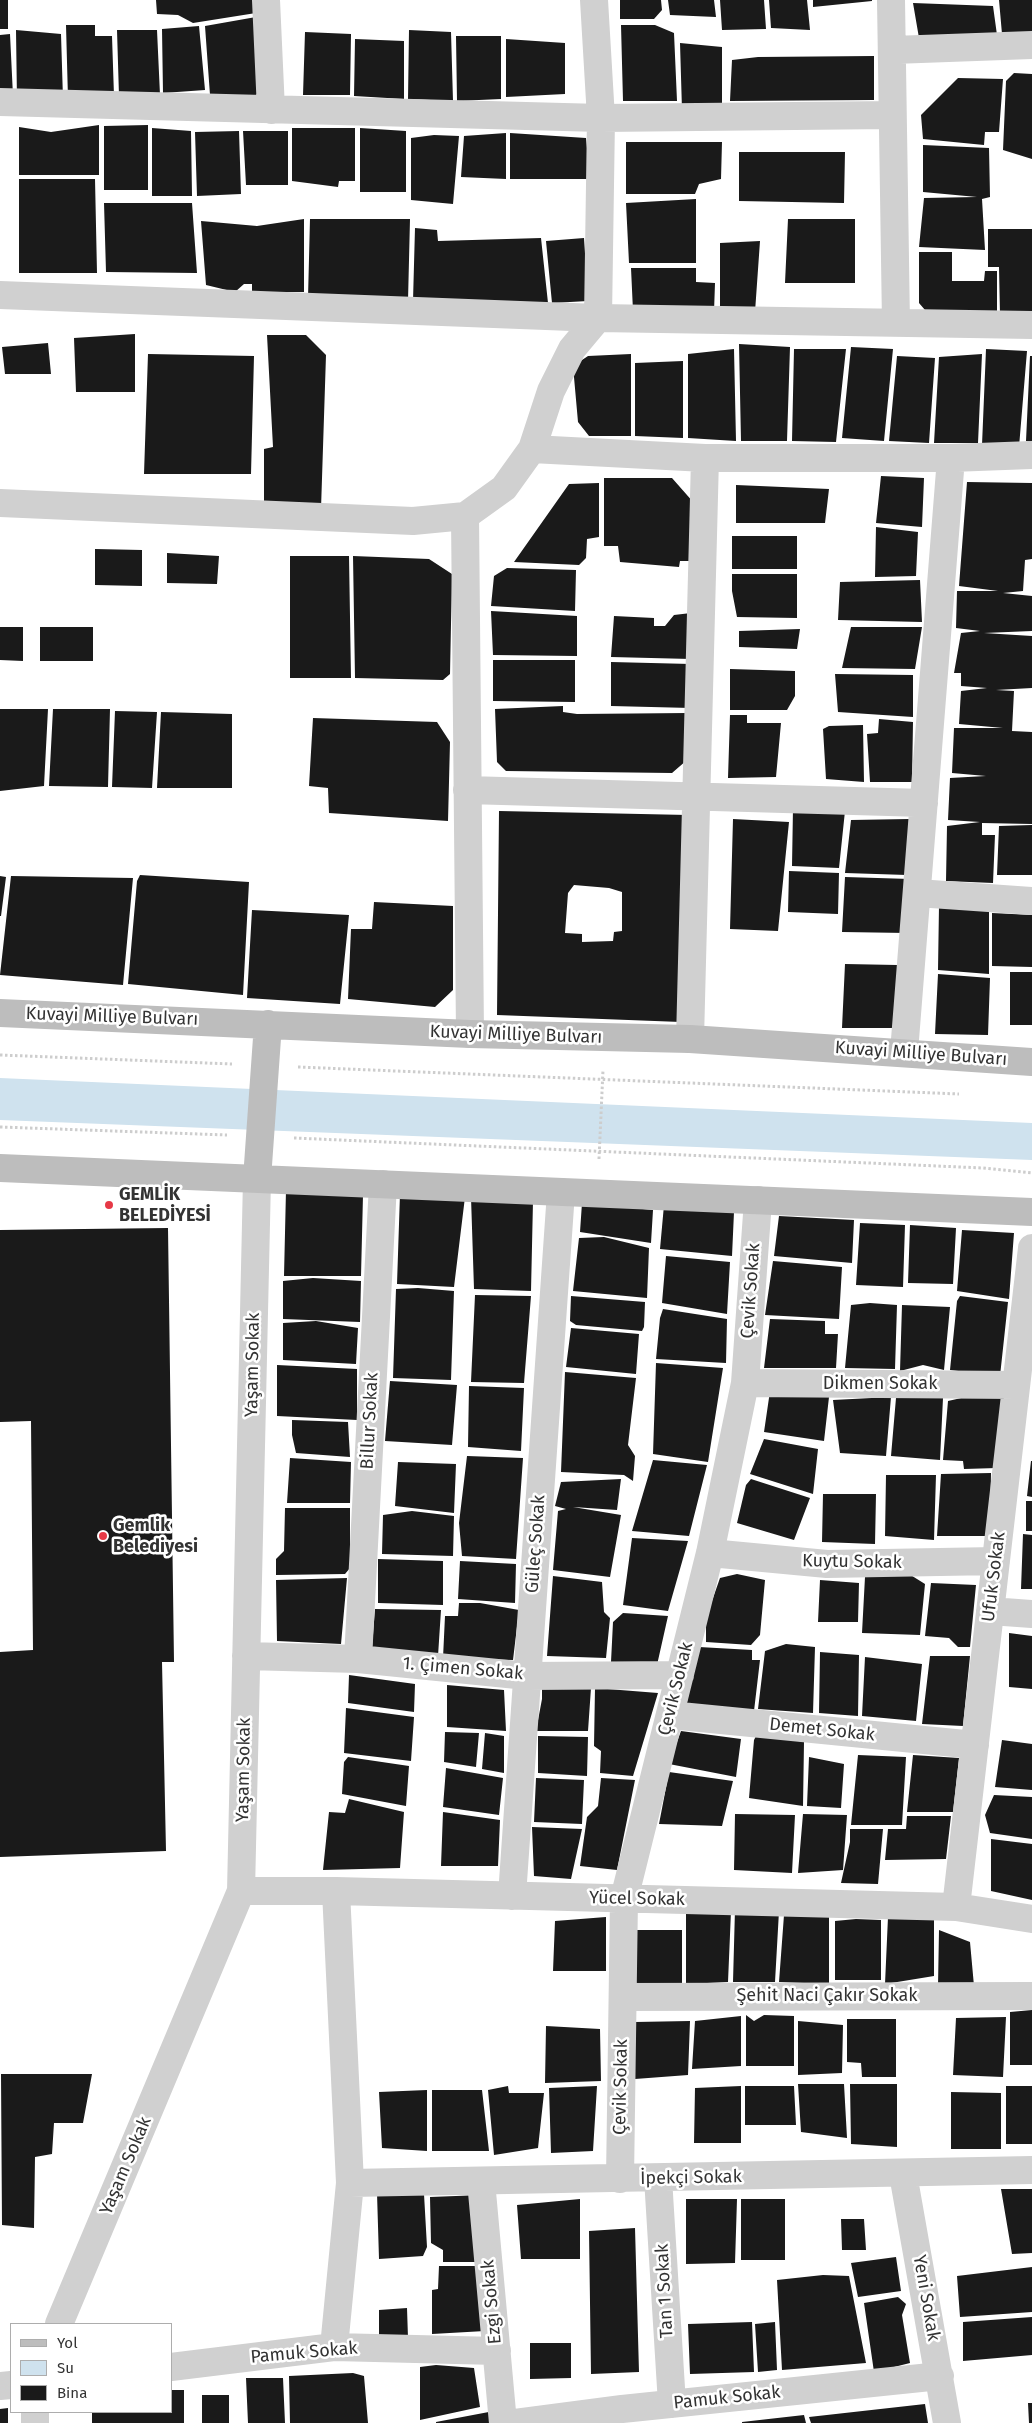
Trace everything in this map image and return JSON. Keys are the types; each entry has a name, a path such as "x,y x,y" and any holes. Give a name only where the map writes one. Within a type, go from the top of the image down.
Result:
{"main road":[{"name":"Kuvayi Milliye Bulvarı","path":"0,1013 470,1034 690,1039 1032,1062"},
{"path":"257,1179 268,1024"},
{"path":"0,1168 1032,1212"}],"street":[{"path":"266,0 271,110"},
{"path":"0,503 413,521 465,516 504,488 532,449 551,390 572,349 598,318 601,118 594,0"},
{"path":"891,0 893,50 891,115 896,323"},
{"path":"893,50 1032,45"},
{"path":"0,102 601,118 891,115"},
{"path":"0,295 598,318 1032,325"},
{"path":"532,449 705,458 951,458 1032,455"},
{"path":"690,1039 705,458"},
{"path":"904,1052 951,458"},
{"path":"465,516 470,1034"},
{"path":"467,790 696,795 924,803"},
{"path":"917,893 1032,901"},
{"name":"Yaşam Sokak","path":"59,2323 241,1892 257,1179"},
{"name":"Billur Sokak","path":"358,1659 382,1184"},
{"name":"Güleç Sokak","path":"512,1896 561,1192"},
{"name":"Çevik Sokak","path":"620,2179 624,1898 710,1553 745,1383 758,1200"},
{"name":"Ufuk Sokak","path":"956,1907 1032,1248"},
{"name":"Dikmen Sokak","path":"745,1383 1016,1385"},
{"name":"Kuytu Sokak","path":"710,1553 826,1564 996,1561"},
{"path":"990,1611 1032,1614"},
{"name":"1. Çimen Sokak","path":"246,1656 358,1659 527,1676 680,1675"},
{"name":"Demet Sokak","path":"670,1715 974,1745"},
{"name":"Yücel Sokak","path":"241,1892 624,1898 956,1907 1032,1919"},
{"path":"334,2347 350,2183 336,1892"},
{"name":"Şehit Naci Çakır Sokak","path":"623,1997 1032,1996"},
{"name":"İpekçi Sokak","path":"350,2183 903,2174 1032,2170"},
{"name":"Yeni Sokak","path":"903,2174 947,2423"},
{"name":"Tan 1 Sokak","path":"658,2178 672,2404"},
{"name":"Ezgi Sokak","path":"481,2181 503,2423"},
{"name":"Pamuk Sokak","path":"172,2366 334,2347 496,2351"},
{"name":"Pamuk Sokak","path":"515,2423 624,2416 672,2404 940,2376"}],"path":[{"path":"0,1055 264,1076 964,1094"},
{"path":"600,1134 602,1102"},
{"path":"0,1127 260,1127 983,1168 1032,1173"}],"water":[{"path":"0,1078 1032,1123 1032,1160 0,1120"}],"building":[{"path":"0,0 8,0 8,29 0,29"},
{"path":"156,0 256,0 256,13 193,23 178,15 157,14"},
{"path":"620,0 661,0 662,10 654,19 620,19"},
{"path":"668,0 714,0 716,17 670,15"},
{"path":"720,0 764,0 766,29 722,30"},
{"path":"769,0 807,0 810,30 771,28"},
{"path":"813,0 872,0 872,1 813,7"},
{"path":"999,0 1032,0 1032,32 1002,34"},
{"path":"913,3 993,6 997,35 919,38"},
{"path":"256,17 260,95 210,95 205,26"},
{"path":"66,25 95,25 95,36 112,36 114,96 68,99"},
{"path":"621,25 655,25 674,33 677,101 623,101"},
{"path":"199,26 205,90 163,93 162,29"},
{"path":"16,30 61,34 63,99 17,101"},
{"path":"117,30 157,30 160,95 119,96"},
{"path":"409,30 451,32 453,101 408,99"},
{"path":"305,32 351,34 350,95 303,95"},
{"path":"10,34 13,96 0,96 0,35"},
{"path":"456,36 501,36 501,99 457,101"},
{"path":"355,39 404,41 404,99 354,96"},
{"path":"506,39 565,43 565,94 506,97"},
{"path":"680,43 722,47 722,110 682,110"},
{"path":"874,56 874,100 730,101 732,60 758,57"},
{"path":"1014,73 1032,74 1032,159 1003,150 1006,81"},
{"path":"958,78 1003,79 999,132 985,132 984,145 923,139 921,115"},
{"path":"99,125 99,175 19,175 19,127 51,132"},
{"path":"148,125 148,190 104,190 104,126"},
{"path":"152,128 191,131 192,196 152,196"},
{"path":"292,128 355,128 355,181 339,181 338,187 292,181"},
{"path":"360,128 406,131 406,192 360,192"},
{"path":"239,131 241,194 197,196 195,132"},
{"path":"243,131 288,131 288,185 246,185"},
{"path":"506,133 506,179 461,177 464,136"},
{"path":"510,133 586,138 590,179 510,179"},
{"path":"434,135 459,136 453,204 411,200 411,138"},
{"path":"626,142 722,142 721,179 699,184 695,194 626,194"},
{"path":"923,145 989,148 990,197 982,199 985,250 919,247 924,198 977,197 923,192"},
{"path":"739,152 845,152 844,203 739,201"},
{"path":"19,179 95,179 97,273 19,273"},
{"path":"696,199 696,263 629,263 626,203"},
{"path":"104,203 192,203 197,273 106,272"},
{"path":"304,219 304,292 252,292 252,284 244,284 235,292 206,285 201,221 257,226"},
{"path":"310,219 410,219 408,301 308,298"},
{"path":"788,219 855,219 855,283 785,283"},
{"path":"415,228 437,230 438,241 541,238 548,303 413,301"},
{"path":"988,229 1032,229 1032,315 1000,315 999,267 988,267"},
{"path":"584,238 588,301 552,303 546,241"},
{"path":"760,241 755,312 720,312 720,243"},
{"path":"919,252 952,252 952,281 984,281 985,271 997,271 997,315 925,310 919,303"},
{"path":"631,268 696,268 696,282 715,283 714,312 633,311"},
{"path":"135,334 135,392 76,392 74,338"},
{"path":"267,335 306,335 326,355 321,509 264,507 264,449 273,447"},
{"path":"48,343 51,374 5,374 2,347"},
{"path":"739,344 790,347 787,441 741,441"},
{"path":"851,347 893,349 884,441 842,438"},
{"path":"734,349 736,441 688,438 688,354"},
{"path":"794,349 846,349 836,442 792,441"},
{"path":"986,349 1027,351 1019,447 982,445"},
{"path":"148,354 254,356 251,474 144,474"},
{"path":"631,354 631,436 589,436 578,422 573,366 588,356"},
{"path":"982,354 978,443 934,443 939,357"},
{"path":"897,356 935,358 929,443 889,441"},
{"path":"1030,356 1032,356 1032,442 1026,441"},
{"path":"683,361 683,438 635,436 635,363"},
{"path":"881,476 924,478 922,527 876,523"},
{"path":"604,478 672,478 694,503 691,561 680,561 679,567 620,562 618,546 604,546"},
{"path":"967,482 1032,483 1032,559 1025,560 1023,591 1003,593 1032,596 1032,631 984,633 1032,636 1032,688 996,690 1014,691 1012,731 1032,732 1032,824 982,823 982,835 995,835 993,883 946,881 947,826 980,822 948,820 950,778 986,776 952,773 954,728 1003,728 959,724 961,691 987,688 961,686 961,673 954,673 961,633 980,631 956,628 957,591 998,591 959,586"},
{"path":"599,483 599,537 587,539 586,558 579,565 514,562 569,484"},
{"path":"736,485 829,489 825,523 736,523"},
{"path":"876,527 918,532 916,576 875,577"},
{"path":"732,536 797,536 797,569 732,569"},
{"path":"95,549 142,550 142,586 95,585"},
{"path":"167,553 219,556 217,584 167,583"},
{"path":"290,556 349,556 351,678 290,678"},
{"path":"353,556 429,559 452,574 450,674 443,680 355,678"},
{"path":"507,568 576,570 575,611 491,606 494,576"},
{"path":"732,574 797,574 797,618 737,617 732,591"},
{"path":"920,580 922,622 838,620 840,582"},
{"path":"491,611 577,616 577,656 493,655"},
{"path":"691,613 691,659 611,657 614,616 654,618 654,626 665,626 674,615"},
{"path":"0,627 23,627 23,661 0,660"},
{"path":"40,627 93,627 93,661 40,661"},
{"path":"851,627 922,627 915,669 842,668"},
{"path":"800,629 797,649 739,647 739,631"},
{"path":"493,660 575,660 575,702 493,701"},
{"path":"611,662 691,664 691,708 611,706"},
{"path":"730,669 795,671 795,696 787,710 730,710"},
{"path":"835,674 913,675 913,717 838,712"},
{"path":"563,706 563,712 577,714 688,713 687,760 672,773 506,771 497,762 495,709"},
{"path":"0,709 48,709 44,786 0,791"},
{"path":"53,709 110,709 108,787 49,786"},
{"path":"115,711 157,712 152,788 112,787"},
{"path":"161,712 232,714 232,788 157,788"},
{"path":"730,715 747,715 747,723 781,723 776,777 728,778"},
{"path":"313,718 437,722 450,742 448,821 329,813 328,788 309,786"},
{"path":"879,719 913,722 912,782 870,782 867,734 878,733"},
{"path":"863,725 864,782 826,779 823,729 829,726"},
{"path":"793,808 845,811 839,868 792,866"},
{"path":"499,811 688,815 681,1022 497,1015","holes":["574,885 609,888 622,892 622,931 614,932 613,941 582,942 582,934 565,933 568,893"]},
{"path":"733,819 789,822 778,931 730,929"},
{"path":"909,819 907,875 845,873 851,820"},
{"path":"1032,825 1032,875 997,875 999,826"},
{"path":"789,871 839,873 838,914 788,912"},
{"path":"140,875 249,882 243,995 128,984 137,881"},
{"path":"0,876 6,877 1,916 0,916"},
{"path":"11,876 133,878 123,985 0,975"},
{"path":"845,877 910,879 907,933 842,932"},
{"path":"374,902 453,906 453,990 435,1007 348,999 351,929 372,929"},
{"path":"939,906 989,909 989,974 938,970"},
{"path":"252,910 349,915 340,1004 247,998"},
{"path":"992,913 1032,915 1032,967 992,966"},
{"path":"845,964 897,965 897,1028 842,1028"},
{"path":"1010,972 1032,972 1032,1025 1010,1025"},
{"path":"938,974 990,978 988,1035 935,1034"},
{"path":"286,1190 363,1195 361,1276 284,1276"},
{"path":"400,1194 465,1197 454,1287 397,1284"},
{"path":"471,1197 533,1201 531,1291 474,1289"},
{"path":"582,1203 653,1210 651,1243 580,1232"},
{"path":"664,1205 734,1212 732,1256 660,1249"},
{"path":"779,1216 854,1220 852,1263 774,1256"},
{"path":"860,1223 905,1225 903,1287 856,1285"},
{"path":"910,1225 956,1228 953,1284 908,1283"},
{"name":"Gemlik Belediyesi","path":"168,1228 174,1662 162,1662 166,1851 0,1857 0,1652 33,1650 31,1421 0,1422 0,1230"},
{"path":"962,1230 1014,1233 1009,1299 957,1291"},
{"path":"604,1237 649,1248 647,1298 573,1291 579,1238"},
{"path":"666,1256 730,1262 727,1314 662,1303"},
{"path":"773,1261 842,1267 839,1319 765,1315"},
{"path":"313,1278 361,1281 360,1322 283,1319 283,1281"},
{"path":"418,1288 454,1291 451,1380 393,1378 396,1289"},
{"path":"475,1295 531,1296 524,1383 471,1382"},
{"path":"571,1296 645,1302 644,1327 642,1331 576,1325 570,1321"},
{"path":"960,1296 1008,1302 1000,1376 950,1370 957,1301"},
{"path":"870,1303 897,1305 895,1369 845,1368 851,1305"},
{"path":"902,1305 950,1307 944,1370 923,1365 900,1371"},
{"path":"663,1309 727,1319 726,1363 656,1359 660,1318"},
{"path":"770,1319 825,1321 825,1334 838,1334 836,1368 764,1368"},
{"path":"316,1321 358,1328 356,1364 283,1360 283,1323"},
{"path":"571,1328 639,1334 636,1374 566,1367"},
{"path":"656,1363 723,1368 708,1462 653,1454"},
{"path":"277,1365 357,1369 357,1420 277,1416"},
{"path":"565,1372 636,1378 628,1445 635,1456 633,1481 624,1475 561,1472"},
{"path":"390,1381 457,1385 452,1445 385,1441"},
{"path":"469,1386 524,1388 521,1451 468,1447"},
{"path":"770,1391 829,1397 824,1441 764,1432"},
{"path":"979,1394 1004,1396 997,1468 964,1469 963,1461 943,1460 948,1401"},
{"path":"891,1397 886,1456 840,1453 833,1400"},
{"path":"896,1398 943,1398 940,1460 891,1456"},
{"path":"292,1420 348,1422 350,1457 296,1453 292,1435"},
{"path":"764,1439 818,1449 813,1494 750,1474"},
{"path":"467,1456 523,1458 516,1559 462,1556 459,1523"},
{"path":"290,1458 351,1462 350,1503 287,1503"},
{"path":"653,1460 707,1465 689,1536 632,1531"},
{"path":"1032,1461 1032,1497 1027,1496"},
{"path":"398,1462 456,1464 454,1513 395,1506"},
{"path":"991,1473 990,1536 937,1536 941,1474"},
{"path":"886,1475 936,1475 934,1540 885,1536"},
{"path":"621,1479 617,1510 573,1507 621,1515 610,1577 553,1570 558,1511 566,1509 555,1506 561,1482"},
{"path":"751,1479 810,1498 794,1540 737,1523 746,1485"},
{"path":"823,1494 876,1494 875,1544 822,1542"},
{"path":"1026,1501 1032,1501 1032,1531 1026,1531"},
{"path":"285,1508 350,1508 350,1568 345,1574 276,1575 276,1559 284,1551"},
{"path":"412,1511 454,1516 453,1556 382,1554 383,1515"},
{"path":"1023,1534 1032,1535 1032,1589 1021,1589"},
{"path":"632,1538 688,1541 668,1611 623,1605"},
{"path":"378,1559 443,1561 443,1605 378,1603"},
{"path":"460,1561 516,1564 515,1603 458,1599"},
{"path":"737,1574 765,1580 760,1635 751,1645 706,1642 706,1618 720,1578"},
{"path":"909,1574 925,1584 920,1635 862,1633 865,1577"},
{"path":"553,1576 602,1582 604,1612 610,1618 606,1658 547,1656"},
{"path":"347,1578 341,1644 277,1641 276,1580"},
{"path":"820,1580 859,1583 858,1622 818,1622"},
{"path":"931,1583 976,1585 970,1647 958,1647 949,1638 925,1636"},
{"path":"459,1603 480,1603 519,1610 513,1660 443,1658 445,1616 458,1616"},
{"path":"375,1609 441,1610 438,1656 372,1648"},
{"path":"623,1613 668,1616 657,1665 611,1662 613,1622"},
{"path":"1009,1633 1032,1636 1032,1689 1009,1687"},
{"path":"786,1644 815,1647 813,1713 758,1709 765,1651"},
{"path":"699,1647 752,1650 752,1660 760,1660 754,1711 686,1706"},
{"path":"820,1652 859,1655 858,1716 819,1713"},
{"path":"930,1656 970,1656 963,1726 922,1724"},
{"path":"865,1657 922,1664 916,1721 862,1716"},
{"path":"349,1675 415,1684 414,1712 348,1703"},
{"path":"447,1685 504,1690 506,1731 447,1727"},
{"path":"542,1686 591,1688 588,1731 536,1731 542,1699"},
{"path":"595,1688 658,1693 633,1776 600,1773 601,1751 594,1746"},
{"path":"346,1708 414,1717 411,1761 344,1753"},
{"path":"681,1731 741,1739 736,1777 669,1764"},
{"path":"445,1732 479,1733 476,1767 444,1762"},
{"path":"485,1733 504,1736 504,1773 482,1769"},
{"path":"757,1734 804,1742 803,1806 749,1798 754,1740"},
{"path":"538,1736 588,1737 587,1776 538,1773"},
{"path":"1002,1740 1032,1744 1032,1790 995,1787"},
{"path":"858,1755 906,1757 902,1825 851,1825"},
{"path":"913,1755 959,1758 953,1812 907,1812"},
{"path":"348,1757 409,1766 406,1806 342,1794 344,1762"},
{"path":"809,1757 844,1764 841,1808 807,1806"},
{"path":"446,1768 503,1778 499,1815 443,1807"},
{"path":"669,1772 733,1781 722,1826 659,1824"},
{"path":"536,1778 584,1780 582,1824 534,1822"},
{"path":"601,1778 635,1780 617,1870 580,1866 587,1817 598,1806"},
{"path":"994,1795 1032,1797 1032,1839 990,1833 985,1815"},
{"path":"349,1799 404,1812 400,1868 323,1870 329,1812 345,1813"},
{"path":"443,1812 500,1820 498,1866 441,1866"},
{"path":"735,1814 795,1815 792,1873 734,1870"},
{"path":"803,1814 847,1815 843,1870 798,1873"},
{"path":"907,1816 951,1816 946,1859 885,1860 888,1829 906,1829"},
{"path":"532,1827 582,1829 571,1879 534,1876"},
{"path":"850,1829 883,1829 878,1884 841,1883 850,1842"},
{"path":"991,1839 1032,1844 1032,1900 991,1891"},
{"path":"735,1909 779,1911 775,1982 733,1982"},
{"path":"686,1911 731,1911 728,1982 686,1984"},
{"path":"784,1915 829,1917 829,1984 779,1982"},
{"path":"606,1917 606,1971 553,1971 555,1921"},
{"path":"888,1917 934,1917 934,1976 885,1984"},
{"path":"856,1919 881,1920 881,1980 835,1980 835,1921"},
{"path":"635,1930 682,1930 682,1984 635,1984"},
{"path":"939,1930 970,1942 974,1986 938,1986"},
{"path":"1032,2010 1032,2065 1010,2065 1010,2012"},
{"path":"746,2015 754,2021 764,2015 794,2016 794,2066 746,2066"},
{"path":"741,2016 741,2066 692,2069 695,2021"},
{"path":"1006,2017 1003,2077 953,2075 956,2018"},
{"path":"847,2019 896,2019 896,2077 862,2077 861,2063 847,2062"},
{"path":"690,2021 688,2075 635,2079 635,2022"},
{"path":"798,2021 843,2025 842,2073 798,2075"},
{"path":"546,2026 600,2029 601,2081 545,2083"},
{"path":"1,2074 92,2074 83,2123 54,2123 52,2154 35,2157 34,2228 2,2225"},
{"path":"798,2084 844,2084 847,2138 801,2132"},
{"path":"850,2084 897,2084 897,2147 851,2144"},
{"path":"508,2086 509,2093 544,2093 538,2148 494,2155 488,2090"},
{"path":"597,2086 593,2151 551,2153 549,2088"},
{"path":"741,2086 741,2143 694,2143 695,2088"},
{"path":"745,2086 794,2086 796,2125 745,2125"},
{"path":"1006,2086 1032,2086 1032,2144 1006,2144"},
{"path":"427,2090 427,2151 382,2148 379,2092"},
{"path":"432,2090 482,2090 489,2151 432,2151"},
{"path":"951,2092 1001,2093 1001,2149 951,2149"},
{"path":"1001,2189 1032,2189 1032,2253 1012,2254"},
{"path":"377,2193 424,2194 427,2247 423,2256 379,2259"},
{"path":"482,2195 485,2262 443,2262 443,2250 431,2243 430,2197"},
{"path":"580,2199 580,2259 521,2259 517,2205"},
{"path":"686,2199 737,2199 735,2263 686,2264"},
{"path":"741,2199 785,2199 785,2260 741,2260"},
{"path":"841,2219 864,2219 866,2250 842,2250"},
{"path":"635,2228 639,2372 591,2374 589,2231"},
{"path":"896,2257 901,2291 858,2297 851,2263"},
{"path":"439,2266 485,2266 485,2331 432,2334 432,2290 438,2289"},
{"path":"1032,2267 1032,2312 960,2317 957,2276"},
{"path":"823,2275 849,2276 866,2363 782,2370 777,2280"},
{"path":"898,2297 906,2304 902,2315 910,2363 874,2372 864,2303"},
{"path":"407,2308 408,2338 379,2338 379,2310"},
{"path":"1032,2317 1032,2355 963,2361 963,2322"},
{"path":"752,2322 754,2372 690,2374 688,2324"},
{"path":"775,2322 777,2370 758,2372 755,2324"},
{"path":"530,2343 571,2343 571,2378 530,2379"},
{"path":"436,2365 474,2368 480,2407 420,2420 420,2367"},
{"path":"353,2373 364,2376 368,2423 290,2423 289,2376"},
{"path":"246,2378 283,2378 285,2423 248,2423"},
{"path":"172,2390 184,2390 184,2423 92,2423 92,2413 172,2413"},
{"path":"202,2395 229,2395 229,2423 202,2423"},
{"path":"1028,2403 1032,2403 1032,2423 1029,2423"},
{"path":"925,2404 928,2423 811,2423 809,2417"},
{"path":"8,2408 8,2423 0,2423 0,2409"},
{"path":"494,2411 495,2423 436,2423 436,2422"},
{"path":"804,2415 806,2423 742,2423 742,2422"}],"place":[{"name":"GEMLİK BELEDİYESİ","path":"109,1205"},
{"name":"Gemlik Belediyesi","path":"103,1536"}]}
